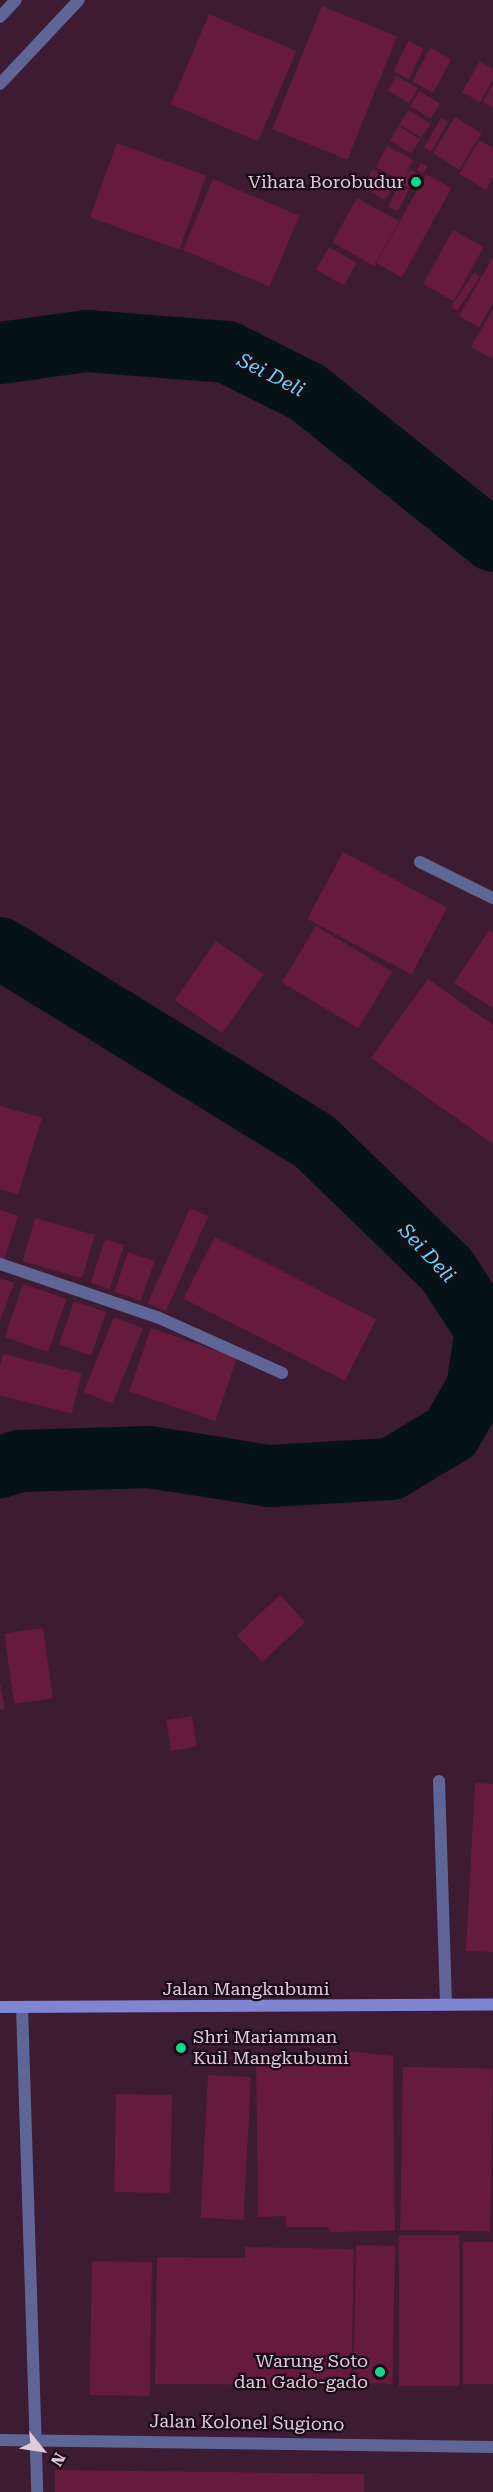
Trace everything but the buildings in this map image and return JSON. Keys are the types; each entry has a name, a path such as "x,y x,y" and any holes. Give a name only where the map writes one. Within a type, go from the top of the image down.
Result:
{"street":[{"path":"0,17 16,0"},
{"path":"0,84 79,0"},
{"path":"420,862 493,898"},
{"path":"0,1264 158,1317 282,1373"},
{"path":"439,1781 446,2003"},
{"name":"Jalan Mangkubumi","path":"0,2007 266,2009 446,2003 493,2004"},
{"path":"22,2007 37,2492"},
{"name":"Jalan Kolonel Sugiono","path":"0,2439 493,2446"}],"waterway":[{"name":"Sei Deli","path":"0,353 87,341 227,352 307,392 493,541"},
{"name":"Sei Deli","path":"0,948 314,1141 447,1270 486,1330 477,1388 451,1433 391,1469 269,1476 149,1457 20,1461 0,1467"}],"place":[{"name":"Vihara Borobudur","path":"416,182"},
{"name":"Shri Mariamman Kuil Mangkubumi","path":"181,2048"},
{"name":"Warung Soto dan Gado-gado","path":"380,2372"}]}
